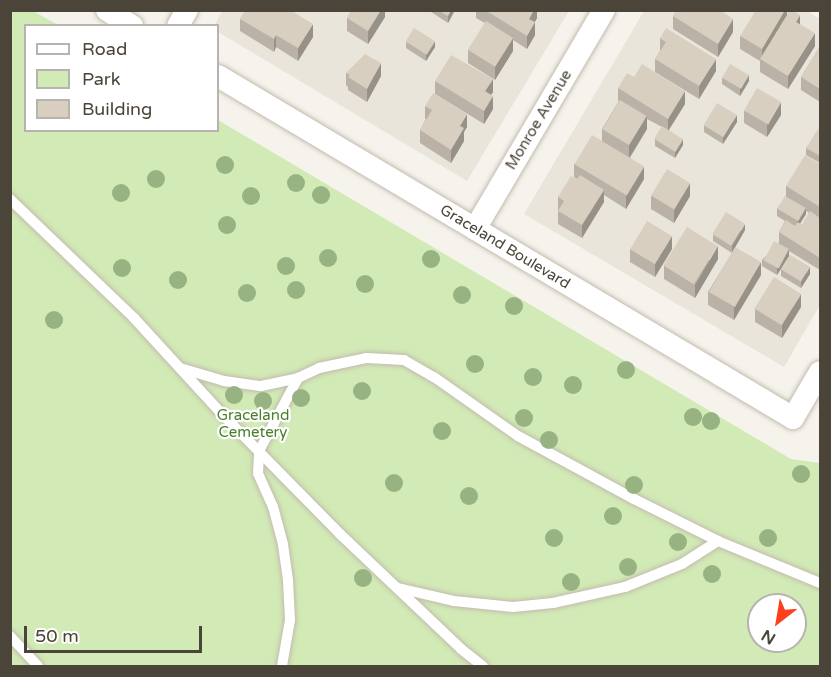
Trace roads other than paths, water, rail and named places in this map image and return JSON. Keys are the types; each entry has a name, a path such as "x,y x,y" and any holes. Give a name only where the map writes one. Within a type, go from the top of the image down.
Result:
{"street":[{"path":"107,10 129,24"},
{"path":"179,24 187,10"},
{"name":"Monroe Avenue","path":"475,229 604,10"},
{"name":"Graceland Boulevard","path":"219,77 793,418 820,372"}],"lane":[{"path":"10,199 134,318 259,451 397,588 461,649 483,666"},
{"path":"180,368 224,381 261,386 298,378 319,368 367,358 405,360 434,377 518,436 718,541 820,583"},
{"path":"282,666 290,620 288,580 283,544 273,507 258,473 259,451 298,378"},
{"path":"397,588 454,601 513,607 553,603 625,587 682,564 718,541"},
{"path":"10,636 38,666"}],"park label":[{"name":"Graceland Cemetery","path":"253,424"}]}
